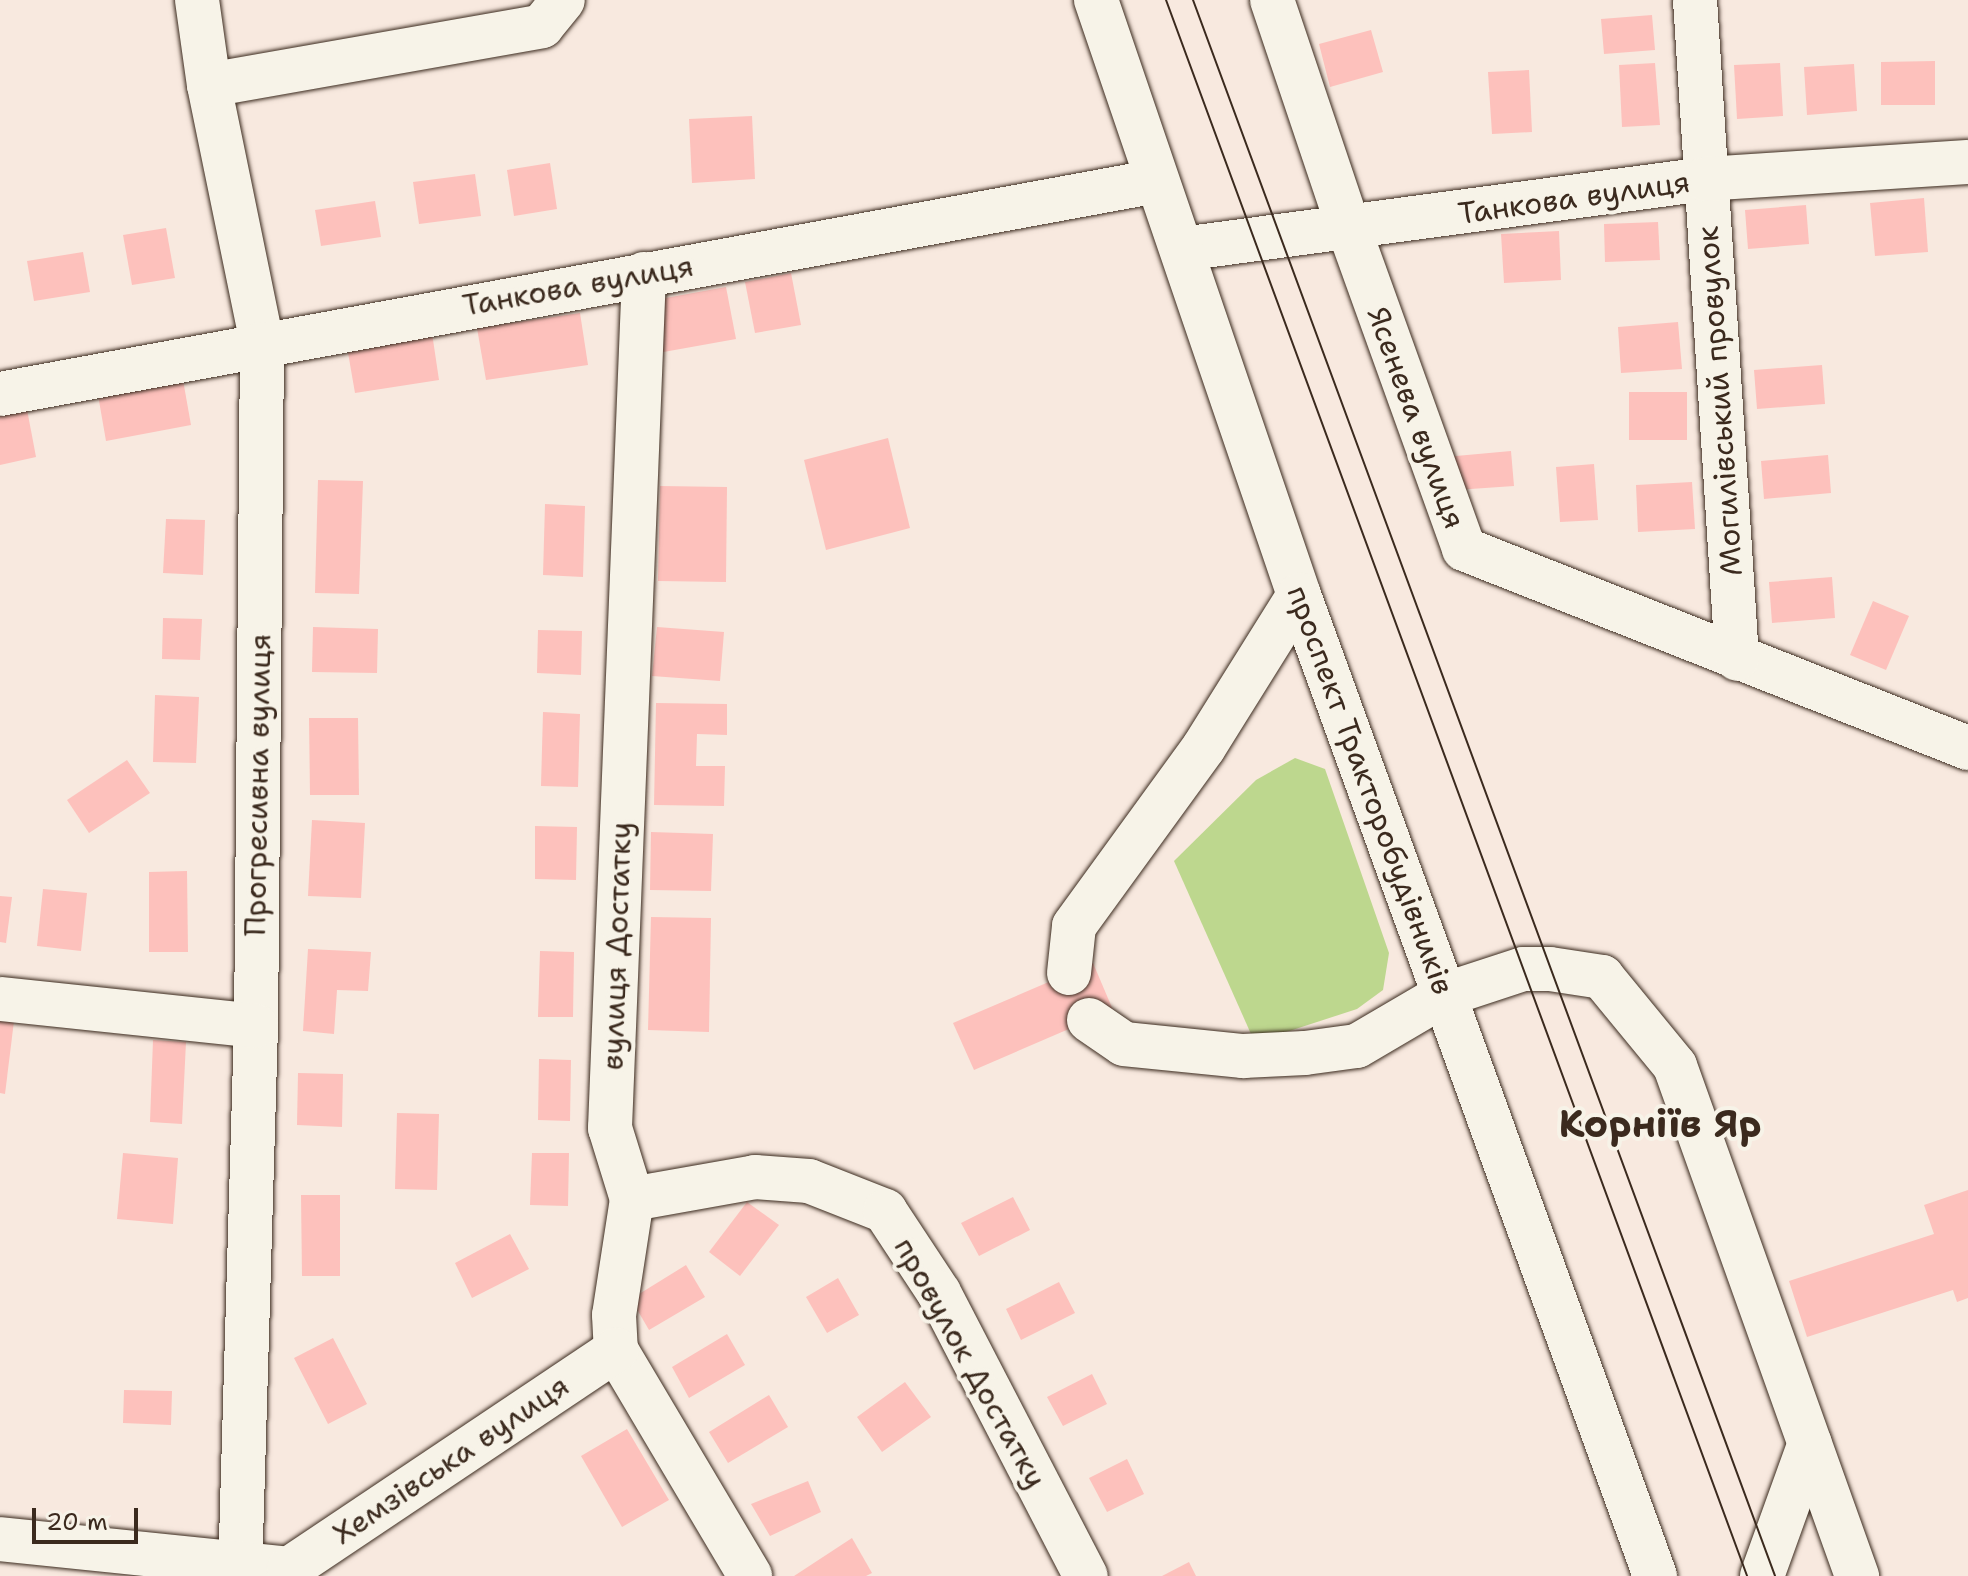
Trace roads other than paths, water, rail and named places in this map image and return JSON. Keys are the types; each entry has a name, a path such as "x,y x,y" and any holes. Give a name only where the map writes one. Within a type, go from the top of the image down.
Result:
{"street":[{"name":"Прогресивна вулиця","path":"197,0 209,85 262,344 256,1026 240,1571"},
{"path":"209,85 542,26 563,0"},
{"name":"проспект Тракторобудівників","path":"1096,0 1299,595 1655,1576"},
{"name":"Ясенева вулиця","path":"1272,0 1349,229 1464,549 1968,748"},
{"name":"Могилівський провулок","path":"1695,0 1737,659"},
{"name":"Танкова вулиця","path":"1182,249 1705,179 1968,162"},
{"name":"Танкова вулиця","path":"0,394 1157,181"},
{"name":"вулиця Достатку","path":"644,274 610,1128 632,1199 614,1315 616,1350 750,1576"},
{"path":"1069,973 1074,926 1204,747 1299,595"},
{"path":"1089,1020 1124,1044 1243,1056 1305,1053 1357,1046 1444,995 1523,969 1550,969 1602,977 1675,1066 1857,1576"},
{"path":"0,999 256,1026"},
{"name":"провулок Достатку","path":"632,1199 755,1177 809,1181 885,1211 939,1293 1086,1576"},
{"name":"Хемзівська вулиця","path":"0,1539 240,1571 289,1569 616,1350"},
{"path":"1762,1576 1810,1443"}],"tram line":[{"path":"1166,0 1747,1576"},
{"path":"1193,0 1775,1576"}],"district":[{"name":"Корніїв Яр","path":"1660,1124"}]}
